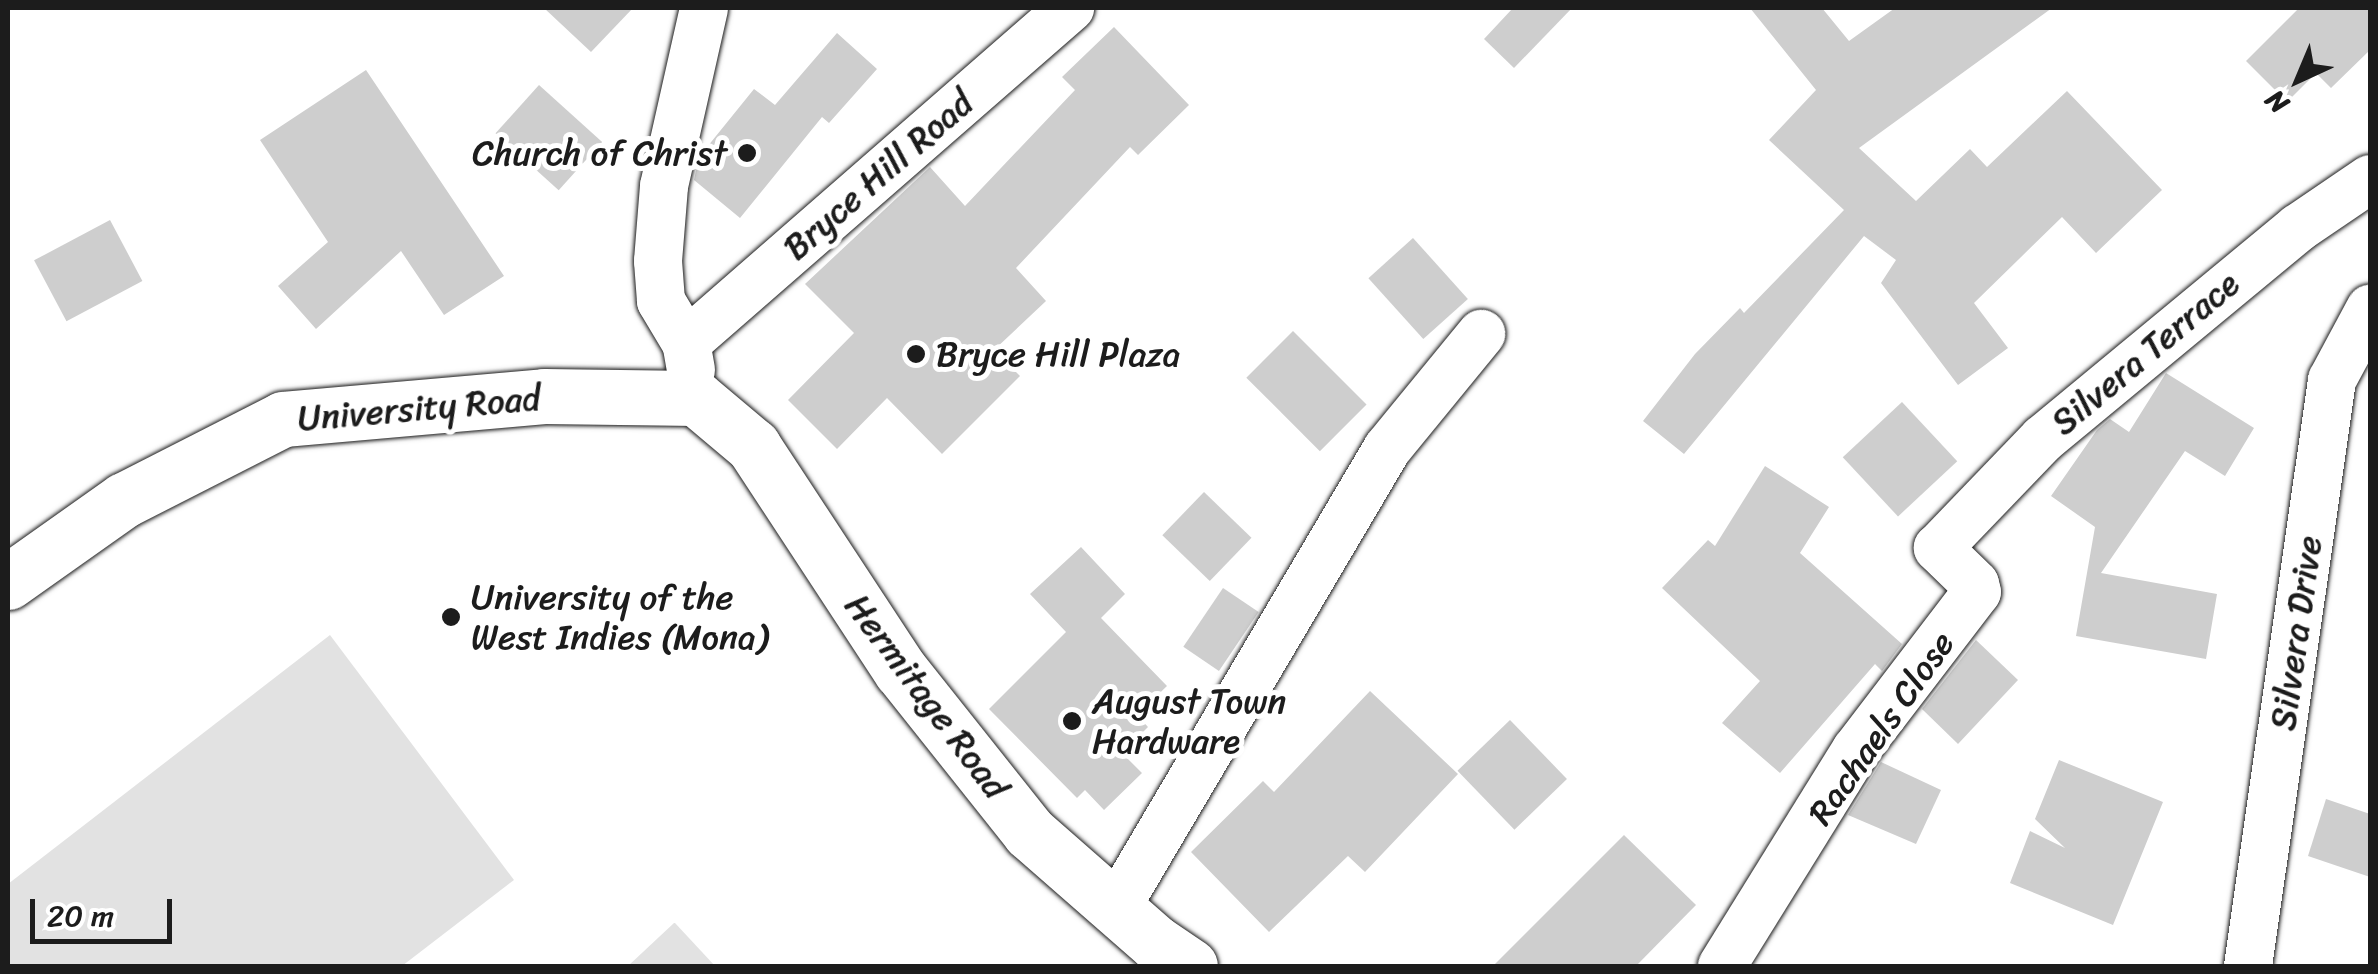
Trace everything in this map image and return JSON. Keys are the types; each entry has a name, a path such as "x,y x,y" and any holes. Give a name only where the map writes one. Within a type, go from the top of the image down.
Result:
{"street":[{"path":"696,398 686,343 661,301 658,261 664,186 704,8"},
{"name":"Bryce Hill Road","path":"686,343 1070,8"},
{"name":"Silvera Terrace","path":"1938,548 2057,427 2298,228 2370,179"},
{"name":"Silvera Drive","path":"2248,966 2332,380 2370,308"},
{"path":"1116,908 1387,449 1481,334"},
{"name":"University Road","path":"8,582 124,500 283,419 544,396 696,398"},
{"name":"Hermitage Road","path":"696,398 753,446 900,671 1029,832 1190,966"},
{"name":"Rachaels Close","path":"1722,966 1856,750 1977,592 1975,584 1938,548"}],"shaded area":[{"path":"330,635 514,880 402,966 8,966 8,884"},
{"path":"674,923 715,966 628,966"}],"building":[{"path":"544,8 633,8 591,52"},
{"path":"1513,8 1572,8 1514,68 1484,39"},
{"path":"1750,8 1822,8 1849,41 1895,8 2052,8 1859,148 1916,201 1970,149 1987,167 2067,91 2162,190 2096,253 2062,217 1974,303 2008,348 1958,385 1881,283 1896,260 1864,236 1684,454 1643,421 1695,354 1740,308 1744,313 1844,210 1769,140 1816,90"},
{"path":"2299,8 2370,8 2370,50 2331,88 2316,73 2287,102 2246,61"},
{"path":"1114,27 1189,105 1138,155 1130,147 1016,268 1046,301 994,350 1020,376 942,454 887,398 837,449 788,400 854,333 805,284 930,167 965,206 1075,90 1062,77"},
{"name":"Church of Christ","path":"837,33 877,69 829,123 822,117 740,218 694,180 699,157 754,89 775,105"},
{"path":"366,70 504,276 444,315 401,251 316,329 278,286 328,242 260,140"},
{"path":"539,85 602,142 559,190 496,133"},
{"path":"110,220 142,281 66,321 34,260"},
{"path":"1413,238 1468,299 1423,339 1368,278"},
{"path":"1293,331 1367,405 1320,451 1246,378"},
{"path":"2166,373 2254,428 2225,476 2185,451 2101,573 2217,594 2206,659 2076,636 2095,527 2051,496 2097,430 2110,419 2129,432"},
{"path":"1902,402 1957,461 1898,516 1843,457"},
{"path":"1765,466 1829,507 1800,553 1902,644 1882,671 1875,664 1780,773 1722,723 1760,681 1662,588 1708,540 1715,546"},
{"path":"1204,492 1251,538 1210,581 1162,535"},
{"name":"August Town Hardware","path":"1081,547 1125,594 1101,618 1167,686 1137,715 1148,727 1122,753 1142,773 1104,810 1085,790 1077,798 989,709 1066,632 1030,594"},
{"path":"1223,588 1259,612 1219,671 1183,647"},
{"path":"1976,640 2018,680 1958,744 1922,709"},
{"path":"1370,691 1458,774 1365,872 1348,856 1269,932 1191,852 1263,781 1274,792"},
{"path":"1510,720 1567,779 1514,830 1457,771"},
{"path":"2059,760 2163,802 2113,925 2010,883 2030,831 2065,848 2035,819"},
{"path":"1881,762 1941,790 1916,844 1848,815"},
{"path":"2326,799 2370,814 2370,877 2308,856"},
{"path":"1624,835 1696,905 1636,966 1493,966"}],"place":[{"name":"Church of Christ","path":"747,153"},
{"name":"Bryce Hill Plaza","path":"916,354"},
{"name":"University of the West Indies (Mona)","path":"451,617"},
{"name":"August Town Hardware","path":"1072,721"}]}
